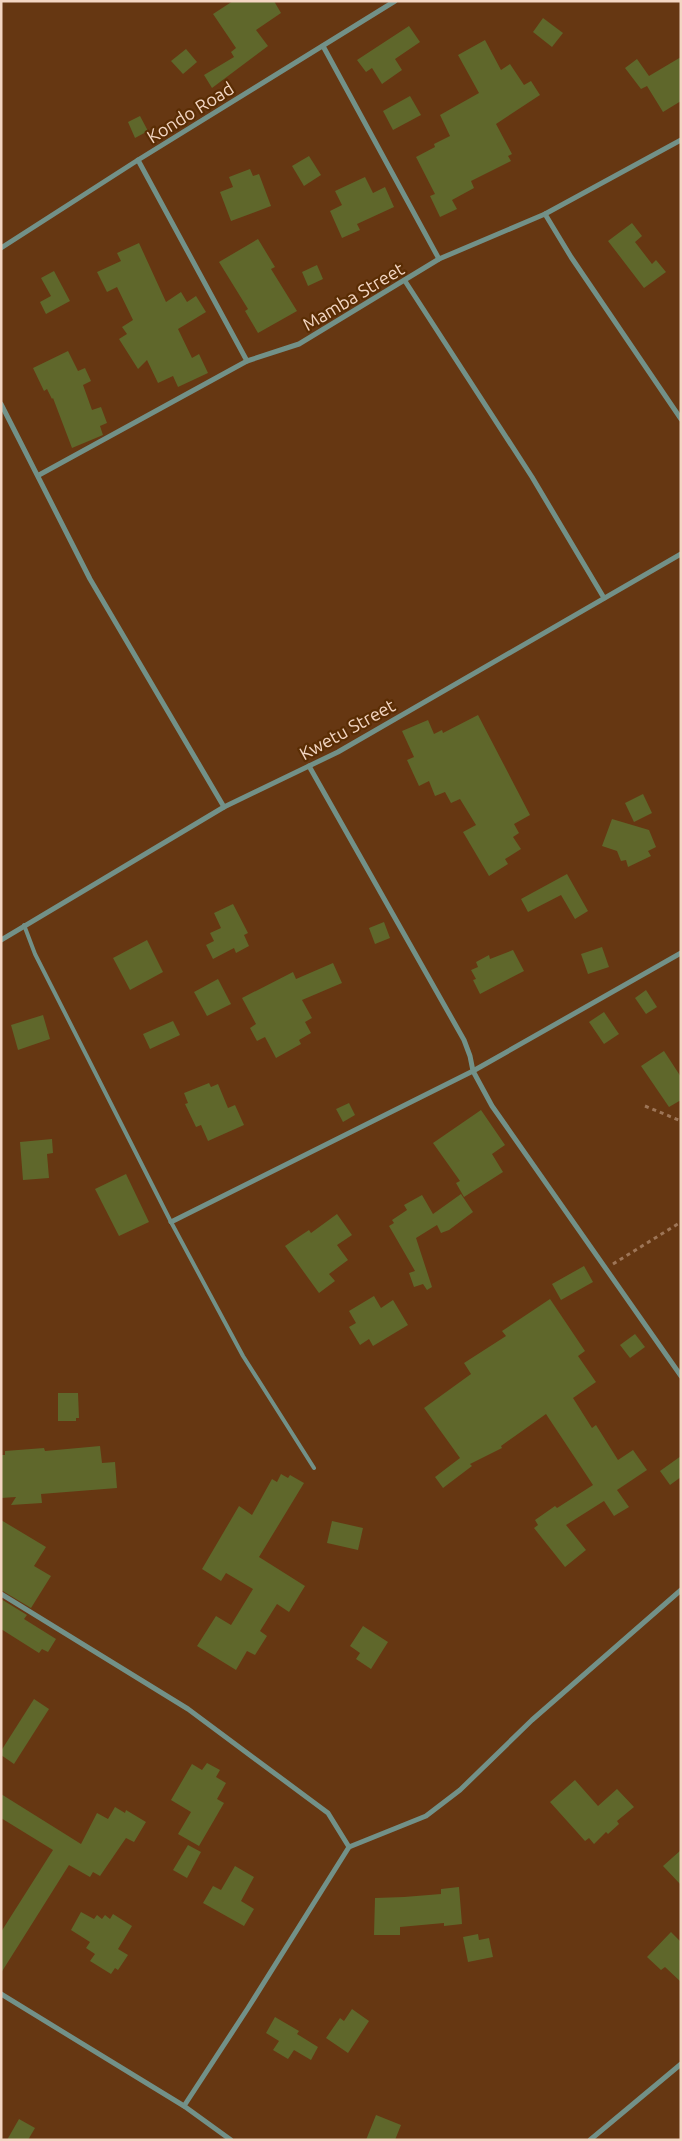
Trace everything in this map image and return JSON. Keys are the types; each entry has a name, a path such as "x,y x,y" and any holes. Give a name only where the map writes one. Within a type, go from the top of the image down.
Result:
{"street":[{"name":"Kondo Road","path":"1,248 138,160 395,1"},
{"path":"323,46 439,259"},
{"name":"Mamba Street","path":"39,475 247,361 299,344 439,259 545,214 681,140"},
{"path":"138,160 247,361"},
{"path":"545,214 571,257 681,419"},
{"path":"405,281 532,477 604,598"},
{"path":"1,404 39,475 90,579 224,806"},
{"name":"Kwetu Street","path":"1,940 224,806 338,752 681,554"},
{"path":"309,766 464,1040 473,1071 492,1106 681,1376"},
{"path":"171,1222 473,1071 681,953"},
{"path":"184,2106 349,1847 426,1816 460,1790 532,1720 681,1590"},
{"path":"1,1594 188,1709 328,1813 349,1847"},
{"path":"1,1994 184,2106 231,2140"},
{"path":"590,2140 681,2064"}],"lane":[{"path":"24,925 35,954 171,1222 243,1356 314,1468"}],"path":[{"path":"646,1106 681,1121"},
{"path":"606,1268 681,1222"}],"building":[{"path":"233,1 274,1 281,13 256,30 268,46 212,88 204,75 234,57 231,52 236,48 213,14"},
{"path":"543,18 563,33 552,47 533,32"},
{"path":"409,26 420,42 395,59 402,70 382,84 372,68 366,72 357,60"},
{"path":"485,40 501,70 510,64 524,85 531,81 540,95 496,124 512,154 508,156 511,161 471,181 474,188 452,200 457,209 440,217 430,196 435,194 416,157 435,147 434,144 450,136 440,115 479,93 458,55"},
{"path":"186,49 197,62 183,74 171,61"},
{"path":"681,57 681,101 663,112 647,86 641,89 625,68 637,59 649,76"},
{"path":"410,96 421,115 393,130 383,111"},
{"path":"140,116 148,131 135,138 128,122"},
{"path":"309,156 321,175 304,186 292,166"},
{"path":"250,169 253,176 259,174 271,206 231,221 220,192 233,187 229,177"},
{"path":"365,177 373,193 385,187 394,207 357,224 360,230 342,238 330,211 342,205 335,191"},
{"path":"632,223 642,236 635,242 652,264 656,260 666,272 644,288 608,241"},
{"path":"258,239 275,267 271,269 297,311 258,333 245,311 248,309 219,262"},
{"path":"139,243 166,302 181,292 187,302 196,296 206,312 178,329 192,358 199,354 208,373 178,387 173,376 158,383 147,360 138,369 119,339 127,334 122,327 133,320 117,287 107,292 97,272 121,261 117,253"},
{"path":"317,265 323,279 308,286 302,272"},
{"path":"54,271 70,301 46,314 40,302 51,296 41,278"},
{"path":"68,351 78,371 85,368 91,381 83,385 92,410 101,407 107,423 100,426 103,435 72,448 53,398 47,389 44,391 33,368"},
{"path":"478,715 530,815 514,824 519,833 513,837 521,849 505,859 508,864 489,876 463,832 476,825 460,799 451,803 445,792 435,796 429,781 419,786 407,760 414,757 402,731 428,720 434,734 442,730 443,733"},
{"path":"643,794 652,813 634,822 625,803"},
{"path":"612,819 649,830 656,847 648,851 651,856 628,867 626,860 621,861 617,851 602,846"},
{"path":"567,874 588,911 575,919 561,895 528,912 521,899"},
{"path":"233,904 248,933 244,935 249,946 236,953 234,948 213,959 206,945 214,941 210,933 221,928 214,913"},
{"path":"384,922 390,938 375,944 369,928"},
{"path":"147,940 163,972 130,990 113,958"},
{"path":"602,947 609,967 588,974 581,954"},
{"path":"513,950 524,971 480,994 473,980 476,979 471,970 478,967 476,962 489,955 490,959"},
{"path":"333,963 342,983 302,1000 312,1018 305,1022 311,1033 299,1040 301,1044 276,1058 265,1037 257,1041 250,1028 256,1024 242,998 293,972 296,979"},
{"path":"218,979 231,1004 207,1016 194,992"},
{"path":"646,990 657,1007 646,1014 635,998"},
{"path":"604,1012 619,1034 604,1044 589,1022"},
{"path":"43,1015 50,1039 18,1050 11,1025"},
{"path":"173,1021 180,1035 150,1049 143,1034"},
{"path":"664,1051 681,1077 681,1100 669,1107 641,1066"},
{"path":"209,1083 211,1087 218,1084 228,1108 235,1105 244,1125 208,1141 201,1125 196,1127 185,1104 188,1103 184,1093"},
{"path":"349,1103 355,1115 343,1122 336,1109"},
{"path":"481,1110 505,1145 492,1154 503,1172 464,1197 456,1183 460,1181 433,1143"},
{"path":"52,1139 53,1153 47,1154 49,1178 23,1180 20,1142"},
{"path":"126,1174 149,1222 119,1236 95,1189"},
{"path":"461,1194 473,1212 449,1230 441,1233 437,1225 416,1238 432,1287 427,1290 423,1284 414,1287 409,1273 415,1271 389,1226 394,1223 392,1220 407,1210 404,1205 422,1195 433,1214"},
{"path":"337,1214 352,1235 337,1245 348,1260 329,1274 335,1281 319,1293 285,1246 309,1230 311,1233"},
{"path":"584,1266 593,1282 561,1300 552,1284"},
{"path":"374,1296 381,1308 393,1300 408,1325 373,1346 369,1339 360,1345 349,1327 356,1323 349,1311"},
{"path":"550,1299 585,1351 578,1356 596,1382 573,1398 592,1428 596,1425 618,1460 633,1450 647,1470 617,1490 629,1507 614,1516 604,1501 566,1525 586,1550 565,1567 534,1528 538,1525 535,1520 555,1506 557,1508 593,1485 546,1414 501,1446 502,1448 470,1464 472,1466 443,1488 435,1477 460,1458 424,1408 471,1374 464,1363 506,1336 502,1331"},
{"path":"635,1334 645,1347 630,1358 620,1345"},
{"path":"58,1393 78,1393 79,1418 76,1418 76,1421 58,1421"},
{"path":"100,1446 102,1463 115,1462 117,1488 41,1494 42,1503 11,1505 16,1497 1,1498 1,1455 5,1455 5,1451 44,1448 45,1451"},
{"path":"681,1456 681,1477 670,1485 660,1471"},
{"path":"281,1474 288,1478 290,1475 304,1483 259,1557 305,1586 289,1612 277,1604 260,1631 267,1636 255,1655 247,1651 236,1670 197,1646 216,1616 231,1625 253,1589 226,1573 221,1581 202,1569 239,1506 252,1515 272,1479 277,1482"},
{"path":"1,1520 46,1547 34,1566 51,1576 31,1608 1,1590"},
{"path":"332,1521 363,1528 358,1550 327,1543"},
{"path":"1,1599 27,1615 24,1619 56,1639 48,1652 42,1649 39,1653 1,1629"},
{"path":"363,1626 388,1642 371,1669 356,1659 360,1653 350,1646"},
{"path":"34,1699 49,1709 14,1764 1,1755 1,1751"},
{"path":"207,1763 220,1770 216,1777 226,1783 217,1799 224,1803 199,1846 178,1834 191,1812 171,1800 192,1764 202,1770"},
{"path":"575,1780 598,1806 617,1789 634,1807 617,1821 619,1824 608,1834 606,1832 594,1844 589,1838 585,1841 550,1802"},
{"path":"1,1794 81,1844 97,1813 108,1819 115,1807 125,1813 126,1810 146,1822 134,1842 126,1838 100,1876 93,1872 90,1877 69,1865 1,1973 1,1932 53,1850 1,1818"},
{"path":"188,1845 201,1852 187,1878 173,1870"},
{"path":"681,1850 681,1885 663,1866"},
{"path":"235,1866 254,1877 241,1901 254,1909 244,1926 203,1903 213,1886 221,1890"},
{"path":"459,1887 462,1924 444,1926 444,1923 400,1927 400,1935 374,1935 375,1898 441,1894 441,1889"},
{"path":"81,1912 94,1919 97,1915 102,1919 105,1915 110,1919 113,1914 132,1926 118,1949 128,1955 118,1970 115,1968 111,1974 90,1961 95,1954 86,1948 90,1942 71,1930"},
{"path":"671,1932 681,1942 681,1982 665,1967 661,1970 647,1957"},
{"path":"478,1934 479,1940 489,1938 493,1957 468,1962 463,1937"},
{"path":"352,2009 369,2021 348,2053 326,2038 340,2018 344,2021"},
{"path":"275,2017 299,2031 297,2034 318,2047 311,2060 294,2050 288,2059 273,2050 279,2041 266,2033"},
{"path":"376,2115 401,2125 395,2140 366,2140"},
{"path":"19,2119 35,2128 28,2140 7,2140"}]}
